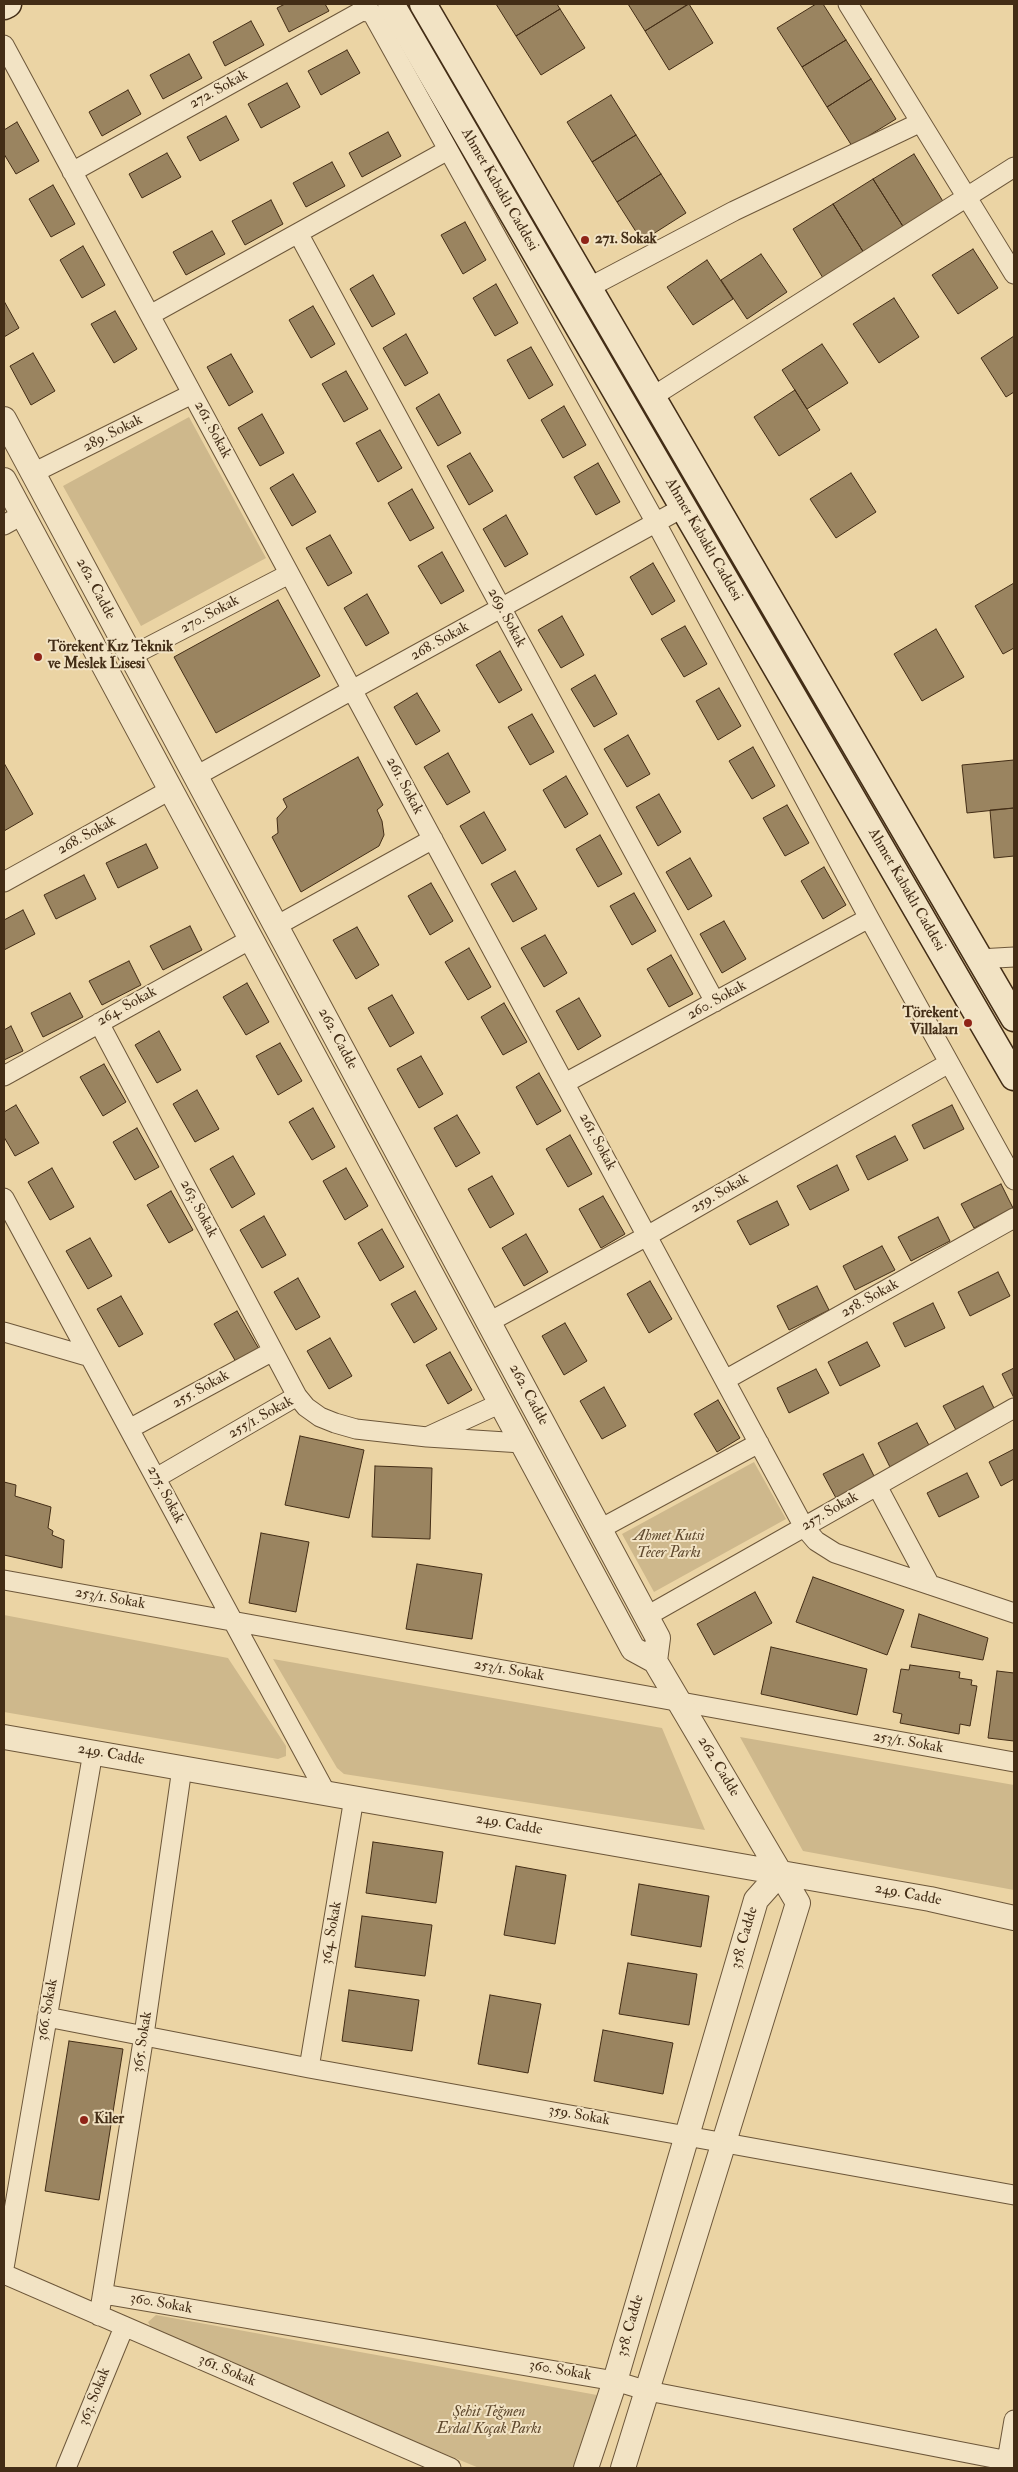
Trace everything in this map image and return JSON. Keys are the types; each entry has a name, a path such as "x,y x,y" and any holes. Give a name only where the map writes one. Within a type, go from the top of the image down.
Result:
{"main road":[{"path":"4,6 8,4"},
{"name":"Ahmet Kabaklı Caddesi","path":"423,4 1014,1018"},
{"name":"Ahmet Kabaklı Caddesi","path":"379,7 684,507 1014,1076"}],"street":[{"path":"848,4 919,123 1014,274"},
{"path":"379,7 372,13 656,523 869,918 1014,1180"},
{"name":"272. Sokak","path":"72,172 362,11 379,7"},
{"name":"261. Sokak","path":"4,45 804,1527 816,1541 835,1553 930,1585 1011,1609"},
{"path":"588,288 734,211 919,123"},
{"path":"150,315 448,150"},
{"path":"652,397 1014,167"},
{"name":"269. Sokak","path":"298,233 715,1002"},
{"name":"289. Sokak","path":"33,473 192,394"},
{"name":"262. Cadde","path":"4,418 647,1616 658,1638 655,1661"},
{"name":"262. Cadde","path":"4,480 13,520 170,790 632,1649 655,1661 781,1872"},
{"name":"268. Sokak","path":"196,776 684,507"},
{"name":"270. Sokak","path":"132,656 289,574"},
{"path":"170,790 196,776"},
{"name":"268. Sokak","path":"4,882 170,790"},
{"path":"276,926 433,839"},
{"name":"260. Sokak","path":"565,1084 869,918"},
{"name":"264. Sokak","path":"4,1076 251,939"},
{"path":"979,959 1014,957"},
{"name":"263. Sokak","path":"100,1023 297,1396"},
{"name":"259. Sokak","path":"489,1322 647,1236 949,1063"},
{"name":"275. Sokak","path":"4,1198 326,1793"},
{"name":"258. Sokak","path":"725,1380 1014,1218"},
{"path":"4,1332 90,1357"},
{"name":"255. Sokak","path":"129,1429 273,1351"},
{"name":"255/1. Sokak","path":"156,1478 297,1396 306,1407 320,1417 356,1429 427,1437 522,1443"},
{"path":"427,1437 500,1403"},
{"name":"257. Sokak","path":"647,1616 1014,1408"},
{"path":"600,1529 759,1443"},
{"path":"877,1486 930,1585"},
{"name":"253/1. Sokak","path":"4,1580 1014,1762"},
{"name":"249. Cadde","path":"4,1737 930,1898 1014,1918"},
{"name":"366. Sokak","path":"4,2268 93,1752"},
{"name":"365. Sokak","path":"99,2316 144,2035 182,1768"},
{"name":"364. Sokak","path":"309,2068 354,1798"},
{"path":"623,2468 798,1903 781,1872"},
{"name":"358. Cadde","path":"586,2468 615,2381 756,1900 781,1872"},
{"name":"359. Sokak","path":"47,2017 309,2068 1014,2195"},
{"name":"361. Sokak","path":"4,2274 451,2468"},
{"name":"360. Sokak","path":"103,2294 615,2381 648,2391 1010,2462"},
{"name":"363. Sokak","path":"66,2468 124,2327"},
{"path":"1010,2462 1014,2420"}],"green space":[{"path":"189,417 266,558 141,626 63,486"},
{"name":"Ahmet Kutsi Tecer Parkı","path":"754,1462 786,1519 654,1592 622,1534"},
{"path":"4,1615 228,1658 286,1746 286,1756 278,1759 4,1712"},
{"path":"273,1659 662,1728 705,1830 344,1774 337,1768"},
{"path":"740,1737 1014,1785 1014,1890 803,1851"},
{"name":"Şehit Teğmen Erdal Koçak Parkı","path":"156,2315 597,2395 576,2468 479,2468 154,2333 148,2322"}],"building":[{"path":"285,4 325,4 329,11 289,32 277,8"},
{"path":"496,4 557,4 560,9 516,36"},
{"path":"628,4 688,4 645,31"},
{"path":"689,4 713,43 669,70 645,31"},
{"path":"816,4 823,4 846,40 802,67 777,28"},
{"path":"560,9 585,48 541,75 516,36"},
{"path":"251,21 264,45 225,66 213,42"},
{"path":"846,40 871,79 827,107 802,67"},
{"path":"347,50 360,73 321,95 308,71"},
{"path":"189,54 202,78 163,99 150,75"},
{"path":"871,79 896,119 852,146 827,107"},
{"path":"287,83 300,107 261,128 248,104"},
{"path":"128,90 141,114 102,136 89,112"},
{"path":"611,95 636,135 592,162 567,122"},
{"path":"226,116 239,140 200,161 187,137"},
{"path":"17,122 39,161 16,174 4,154 4,130"},
{"path":"388,132 401,156 362,177 349,153"},
{"path":"636,135 661,174 617,202 592,162"},
{"path":"167,153 181,177 142,198 129,174"},
{"path":"914,154 944,203 904,228 873,179"},
{"path":"332,162 345,186 306,207 293,183"},
{"path":"661,174 686,213 642,241 617,202"},
{"path":"873,179 904,228 864,253 833,204"},
{"path":"53,185 75,224 51,237 29,199"},
{"path":"271,200 283,224 245,245 232,221"},
{"path":"833,204 864,253 823,278 793,229"},
{"path":"465,222 486,260 463,274 441,235"},
{"path":"212,231 225,254 186,275 173,252"},
{"path":"83,246 105,285 82,298 60,260"},
{"path":"973,249 998,288 958,314 932,275"},
{"path":"761,254 787,292 747,319 721,280"},
{"path":"707,260 733,299 693,325 667,287"},
{"path":"373,275 395,314 372,327 350,289"},
{"path":"496,284 518,323 495,336 473,298"},
{"path":"894,298 919,337 879,363 853,324"},
{"path":"4,301 19,328 4,337"},
{"path":"313,306 335,344 311,358 289,320"},
{"path":"115,311 137,349 114,363 91,324"},
{"path":"406,334 428,373 405,386 383,348"},
{"path":"1014,336 1014,392 1006,397 981,358"},
{"path":"822,344 848,383 807,409 782,370"},
{"path":"531,347 553,385 529,399 507,360"},
{"path":"33,353 55,391 31,405 10,366"},
{"path":"231,354 253,392 229,406 207,367"},
{"path":"346,371 368,409 344,422 322,384"},
{"path":"795,390 820,430 779,456 754,417"},
{"path":"439,394 461,433 438,446 416,408"},
{"path":"564,406 586,445 563,458 541,420"},
{"path":"262,414 284,453 260,466 238,428"},
{"path":"380,430 402,468 378,482 356,443"},
{"path":"470,453 493,491 469,505 447,466"},
{"path":"598,463 620,502 596,515 574,477"},
{"path":"851,473 876,512 836,538 810,499"},
{"path":"293,474 316,512 292,526 270,488"},
{"path":"412,489 434,528 410,541 388,503"},
{"path":"506,515 528,554 505,567 483,529"},
{"path":"330,535 352,573 328,586 306,548"},
{"path":"442,552 464,591 441,604 418,566"},
{"path":"653,563 675,601 652,615 630,577"},
{"path":"1014,583 1014,648 1003,654 975,606"},
{"path":"367,594 389,633 366,646 344,608"},
{"path":"278,600 320,676 216,733 174,657"},
{"path":"562,616 584,655 561,668 538,630"},
{"path":"685,626 707,664 684,677 661,639"},
{"path":"936,629 964,677 922,701 894,654"},
{"path":"500,651 522,690 499,703 476,665"},
{"path":"595,675 617,714 594,727 571,689"},
{"path":"719,688 741,726 718,740 696,701"},
{"path":"417,693 440,731 416,745 394,707"},
{"path":"532,714 554,752 530,765 508,727"},
{"path":"628,735 650,774 627,787 604,749"},
{"path":"753,747 775,786 752,799 729,761"},
{"path":"448,753 470,792 447,805 424,767"},
{"path":"358,757 383,805 377,810 382,821 384,835 379,846 301,892 272,837 278,833 277,818 287,807 283,799"},
{"path":"1014,760 1014,808 967,813 962,765"},
{"path":"4,763 33,814 4,831"},
{"path":"566,776 588,814 565,828 543,790"},
{"path":"659,794 681,832 658,846 636,807"},
{"path":"787,805 809,843 785,856 763,818"},
{"path":"1014,808 1014,856 994,858 990,810"},
{"path":"484,812 506,850 482,864 460,826"},
{"path":"600,835 622,874 598,887 576,849"},
{"path":"146,844 158,868 118,888 106,863"},
{"path":"690,858 712,896 688,910 666,872"},
{"path":"824,867 846,905 823,919 801,881"},
{"path":"515,871 537,909 513,922 491,884"},
{"path":"84,875 96,899 56,919 44,895"},
{"path":"431,883 453,921 430,935 408,896"},
{"path":"634,893 656,931 632,945 610,906"},
{"path":"23,910 35,934 4,950 4,920"},
{"path":"724,921 746,959 722,973 700,934"},
{"path":"190,926 202,950 163,970 150,946"},
{"path":"357,927 379,965 356,979 333,940"},
{"path":"545,935 567,973 544,987 521,948"},
{"path":"469,948 491,987 468,1000 445,962"},
{"path":"671,955 693,994 669,1007 647,969"},
{"path":"129,961 141,985 102,1005 89,981"},
{"path":"247,983 269,1022 246,1035 223,997"},
{"path":"70,993 83,1017 43,1037 31,1013"},
{"path":"392,995 414,1033 390,1047 368,1008"},
{"path":"579,998 601,1036 578,1050 556,1011"},
{"path":"504,1003 527,1042 503,1055 481,1017"},
{"path":"11,1026 23,1051 4,1060 4,1030"},
{"path":"159,1031 181,1070 157,1083 135,1045"},
{"path":"280,1043 302,1081 278,1095 256,1056"},
{"path":"421,1056 443,1094 419,1108 397,1069"},
{"path":"104,1064 126,1102 103,1116 80,1077"},
{"path":"539,1073 561,1111 537,1125 516,1087"},
{"path":"197,1090 219,1129 195,1142 173,1104"},
{"path":"16,1105 39,1143 15,1156 4,1137 4,1112"},
{"path":"952,1105 964,1129 924,1149 912,1125"},
{"path":"313,1108 335,1147 312,1160 289,1122"},
{"path":"457,1115 480,1153 456,1167 434,1128"},
{"path":"137,1128 159,1167 135,1180 113,1142"},
{"path":"570,1135 592,1174 568,1187 546,1149"},
{"path":"895,1136 908,1160 868,1180 856,1156"},
{"path":"233,1156 255,1194 232,1208 210,1169"},
{"path":"837,1165 849,1190 810,1210 797,1186"},
{"path":"52,1168 74,1207 50,1220 28,1182"},
{"path":"346,1168 368,1206 345,1220 323,1181"},
{"path":"492,1176 514,1214 490,1228 468,1189"},
{"path":"1001,1184 1013,1208 974,1228 961,1204"},
{"path":"171,1191 193,1230 169,1243 147,1205"},
{"path":"603,1196 625,1234 601,1248 579,1209"},
{"path":"777,1201 789,1225 750,1245 737,1221"},
{"path":"264,1216 286,1255 262,1268 240,1230"},
{"path":"938,1217 950,1241 911,1261 898,1237"},
{"path":"382,1229 404,1267 380,1281 358,1243"},
{"path":"526,1234 548,1272 524,1286 502,1248"},
{"path":"90,1238 112,1276 88,1289 66,1251"},
{"path":"882,1246 895,1270 855,1290 843,1266"},
{"path":"998,1272 1010,1296 970,1316 958,1292"},
{"path":"298,1278 320,1317 296,1330 274,1292"},
{"path":"650,1281 672,1319 649,1333 627,1294"},
{"path":"817,1286 829,1310 789,1330 777,1306"},
{"path":"415,1291 437,1329 414,1343 391,1304"},
{"path":"121,1296 143,1334 119,1347 97,1309"},
{"path":"933,1303 945,1328 905,1347 893,1323"},
{"path":"237,1311 259,1349 236,1362 214,1324"},
{"path":"565,1323 587,1361 564,1375 542,1336"},
{"path":"330,1338 352,1376 329,1389 307,1351"},
{"path":"867,1342 880,1366 840,1386 828,1362"},
{"path":"450,1352 472,1390 448,1404 426,1365"},
{"path":"1014,1368 1014,1398 1002,1374"},
{"path":"816,1369 829,1393 789,1413 777,1388"},
{"path":"983,1386 995,1410 956,1430 943,1406"},
{"path":"604,1387 626,1426 602,1439 580,1401"},
{"path":"718,1400 740,1438 717,1452 694,1414"},
{"path":"917,1423 930,1447 890,1467 878,1443"},
{"path":"300,1436 364,1450 349,1518 285,1505"},
{"path":"1014,1449 1014,1479 1001,1486 989,1462"},
{"path":"863,1454 875,1478 836,1498 823,1474"},
{"path":"375,1466 432,1468 430,1539 372,1537"},
{"path":"967,1473 979,1497 939,1517 927,1493"},
{"path":"4,1482 16,1485 15,1496 51,1507 48,1528 53,1531 52,1535 64,1540 62,1568 4,1555"},
{"path":"261,1533 309,1542 296,1612 249,1603"},
{"path":"417,1564 482,1574 472,1639 406,1629"},
{"path":"813,1577 904,1610 887,1655 796,1622"},
{"path":"755,1592 772,1623 714,1655 697,1624"},
{"path":"919,1614 988,1638 983,1660 911,1647"},
{"path":"771,1647 867,1669 857,1715 761,1694"},
{"path":"910,1665 960,1672 959,1678 972,1680 971,1685 977,1686 970,1726 960,1724 959,1734 900,1723 902,1714 893,1712 901,1669 909,1670"},
{"path":"997,1671 1014,1673 1014,1741 988,1738"},
{"path":"373,1842 443,1852 436,1903 366,1893"},
{"path":"516,1866 566,1875 555,1944 504,1935"},
{"path":"639,1884 709,1896 701,1947 631,1935"},
{"path":"362,1916 432,1925 425,1976 355,1967"},
{"path":"628,1963 697,1974 689,2025 619,2014"},
{"path":"349,1990 419,2000 412,2051 342,2041"},
{"path":"490,1995 541,2004 528,2073 478,2064"},
{"path":"603,2030 673,2043 663,2094 594,2081"},
{"name":"Kiler","path":"69,2041 123,2049 99,2200 45,2191"}],"place":[{"name":"271. Sokak","path":"585,240"},
{"name":"Törekent Kız Teknik ve Meslek Lisesi","path":"38,657"},
{"name":"Törekent Villaları","path":"968,1023"},
{"name":"Kiler","path":"84,2120"}]}
